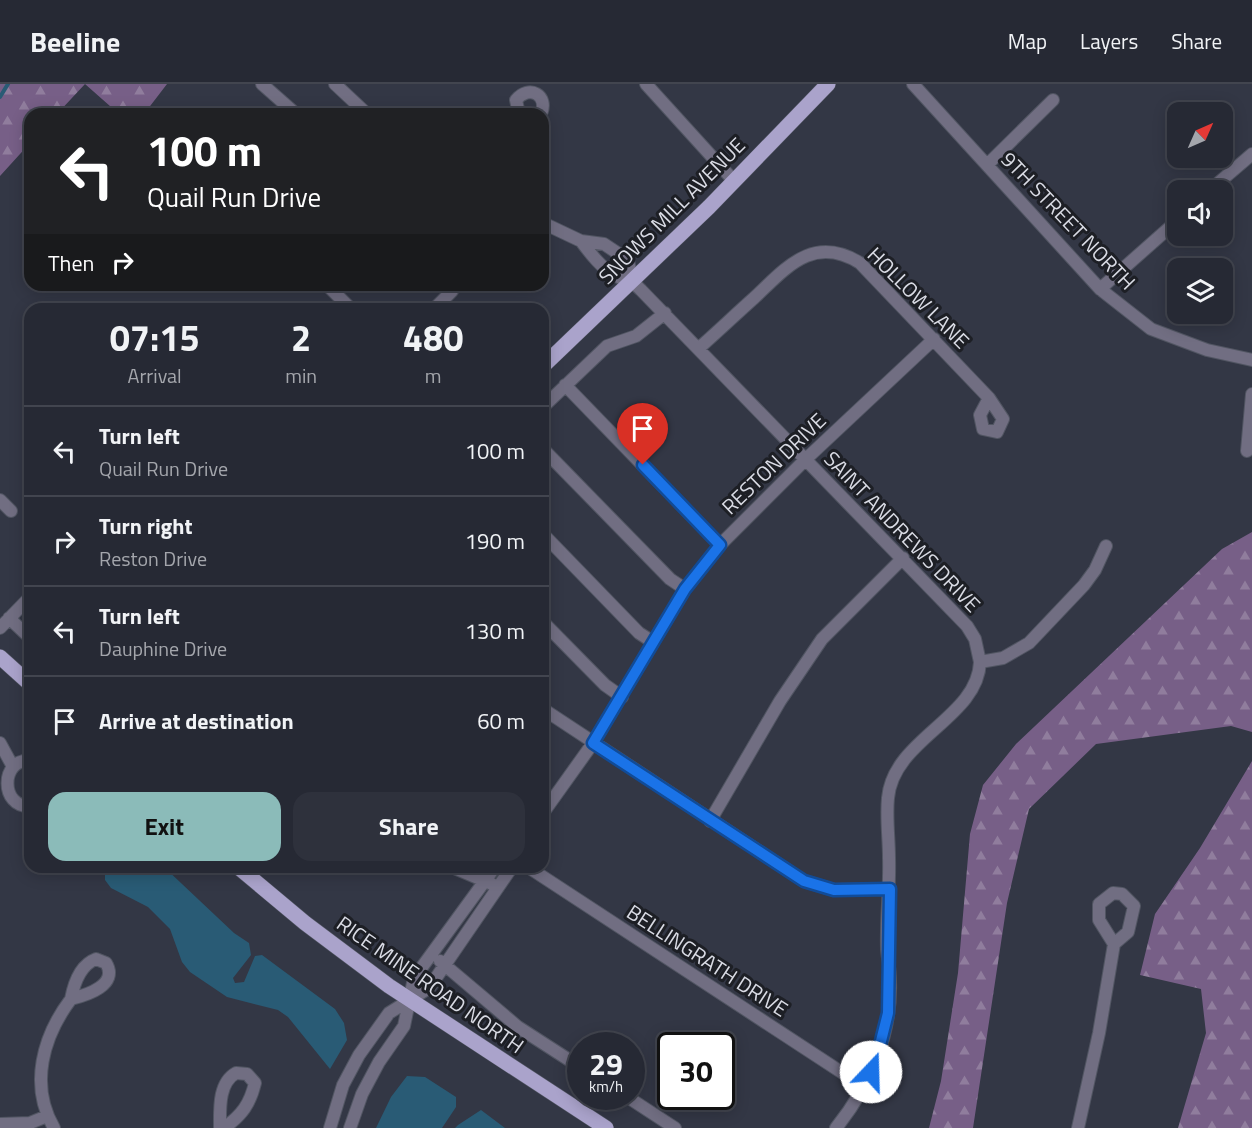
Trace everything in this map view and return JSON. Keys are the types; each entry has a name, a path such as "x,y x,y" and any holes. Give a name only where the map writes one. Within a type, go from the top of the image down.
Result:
{"main road":[{"name":"SNOWS MILL AVENUE","path":"549,360 735,181 828,84"},
{"path":"0,657 24,679"},
{"name":"RICE MINE ROAD NORTH","path":"245,873 305,923 409,1000 606,1128"}],"street":[{"path":"262,84 289,108"},
{"path":"335,84 361,108"},
{"path":"646,84 735,181"},
{"name":"9TH STREET NORTH","path":"913,84 1100,289 1151,329 1207,350 1252,360"},
{"path":"516,108 516,100 521,94 529,91 537,93 543,99 544,108"},
{"path":"987,165 1053,100"},
{"path":"1222,180 1252,154"},
{"path":"549,227 580,241 604,244 628,260 632,281 615,276 608,271 580,241"},
{"path":"1100,289 1167,230"},
{"name":"HOLLOW LANE","path":"699,348 792,263 812,254 833,251 848,255 860,263 989,398"},
{"name":"SAINT ANDREWS DRIVE","path":"632,281 968,626 975,639 980,662"},
{"path":"333,291 345,303"},
{"path":"440,303 452,291"},
{"path":"549,401 607,346 636,336 665,313"},
{"name":"RESTON DRIVE","path":"549,805 593,743 685,589 720,545 806,459 934,339"},
{"path":"565,386 720,545"},
{"path":"1247,451 1252,394"},
{"path":"549,455 670,579 685,589"},
{"path":"0,500 11,511"},
{"path":"549,540 639,633 654,642"},
{"path":"836,1128 864,1087 877,1057 888,1013 890,889 888,798 891,783 914,748 973,688 979,675 980,662 1003,658 1029,643 1084,585 1095,570 1106,546"},
{"path":"710,820 780,701 822,639 903,558"},
{"path":"0,628 24,603"},
{"path":"9,618 24,632"},
{"path":"549,628 605,685 622,697"},
{"path":"549,713 804,881 820,888 834,890 890,889"},
{"path":"0,744 12,765"},
{"path":"24,762 12,765 3,778 4,792 14,803 24,805"},
{"path":"468,873 485,879 498,888"},
{"path":"350,1128 362,1094 379,1062 404,1026 414,978 490,873"},
{"path":"330,1128 343,1085 359,1055 389,1013 429,988 508,873"},
{"name":"BELLINGRATH DRIVE","path":"537,873 864,1087"},
{"path":"1078,1128 1099,1033 1113,944"},
{"path":"432,954 518,1027 567,1059"},
{"path":"54,1128 47,1116 42,1088 44,1051 51,1030 71,999"},
{"path":"645,1108 675,1128"},
{"path":"0,1124 30,1123 47,1116"}],"green space":[{"path":"0,84 85,84 63,108 24,108 24,150 0,176"},
{"path":"85,84 167,84 149,108 112,108"},
{"path":"1252,532 1252,732 1231,726 1096,744 1029,809 1007,903 973,1128 929,1128 941,1081 958,973 970,834 983,785 1016,744 1222,549"},
{"path":"1252,761 1252,1128 1178,1128 1206,1033 1201,989 1140,975 1155,914 1200,848"}],"water":[{"path":"105,873 170,873 234,933 249,943 251,955 233,978 235,983 244,982 255,956 262,955 335,1009 344,1023 347,1040 330,1069 288,1017 278,1010 227,997 190,972 182,962 170,929 148,907 111,888 105,880"},
{"path":"407,1076 425,1077 456,1097 456,1107 442,1128 376,1128 391,1097"},
{"path":"481,1110 505,1128 455,1128 458,1125"}],"waterway":[{"path":"0,97 8,84"}],"route":[{"path":"643,465 720,545 685,589 593,743 804,881 820,888 834,890 890,889 887,948 890,982 888,1013 884,1034 871,1072"}]}
